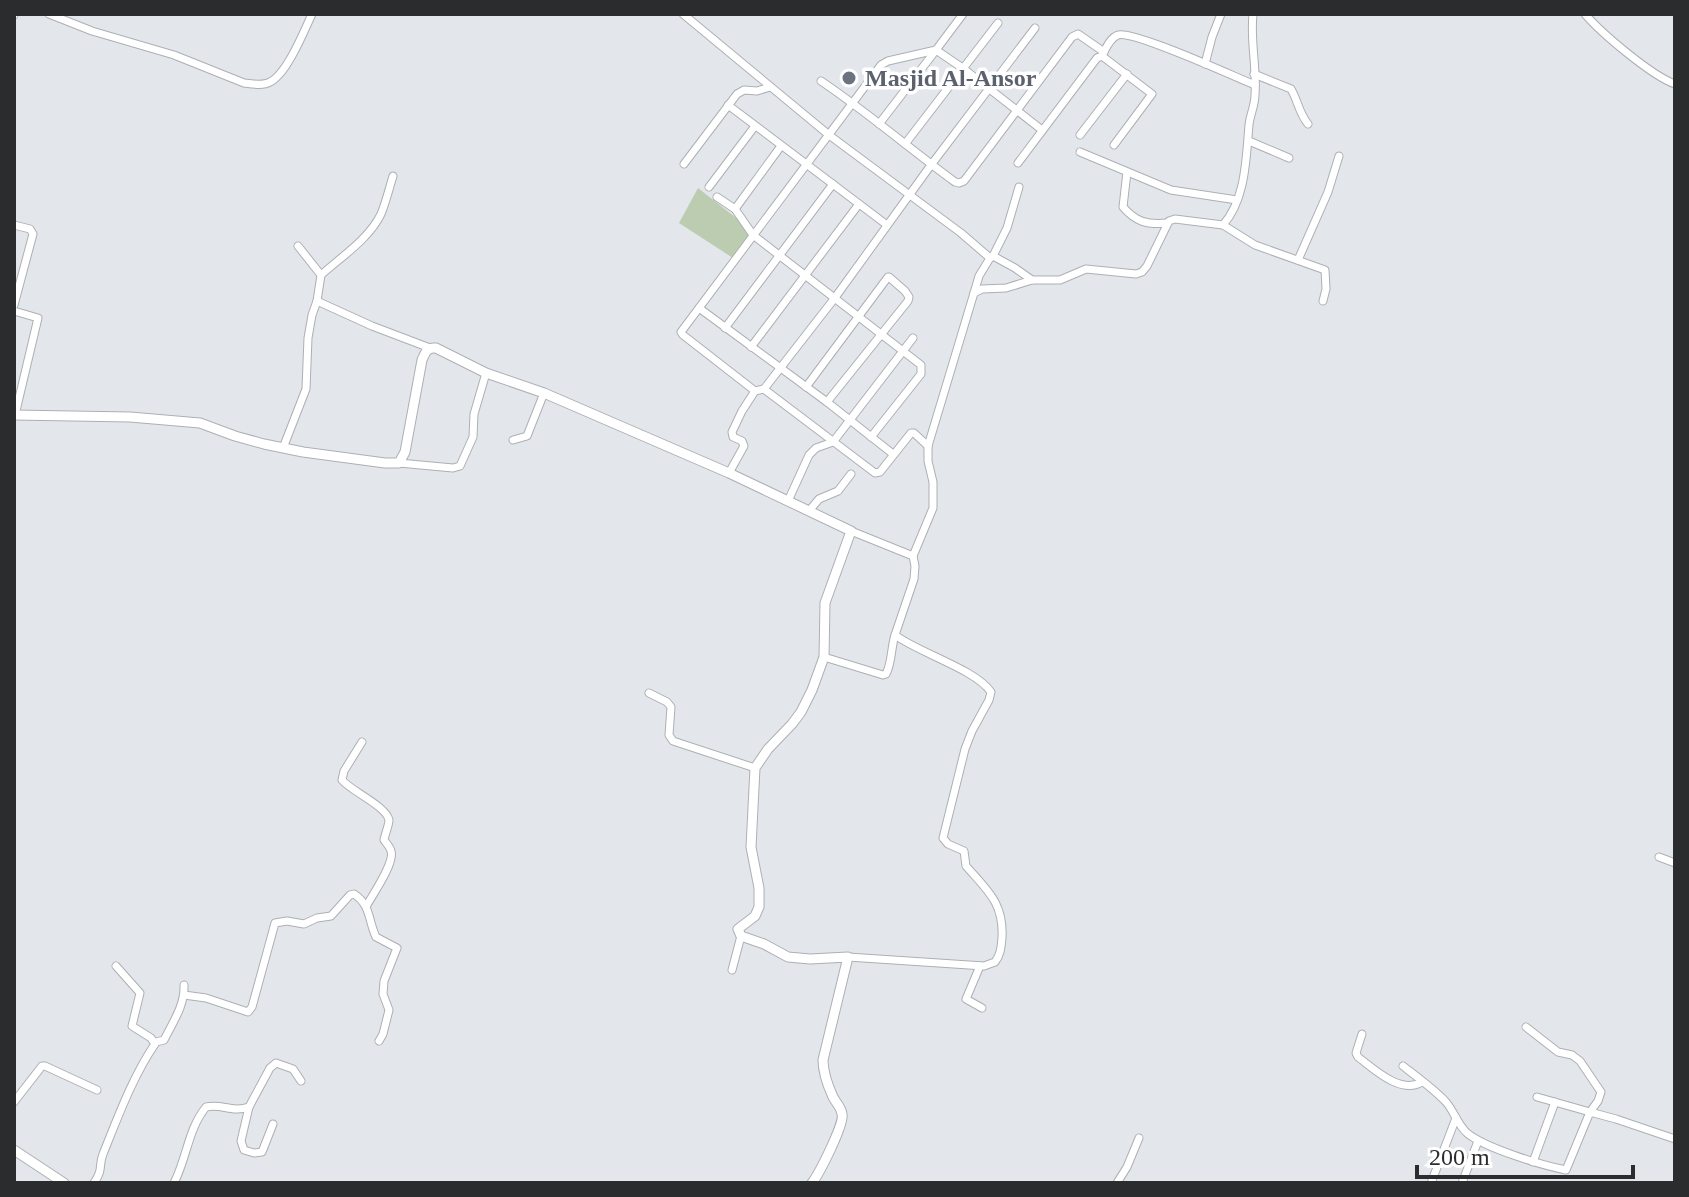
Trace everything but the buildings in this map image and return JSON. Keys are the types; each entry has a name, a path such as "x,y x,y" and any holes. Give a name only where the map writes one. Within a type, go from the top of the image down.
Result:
{"street":[{"path":"49,14 255,85 277,77 312,14"},
{"path":"683,14 829,135 992,257 1032,280"},
{"path":"879,124 963,14"},
{"path":"1205,64 1221,14"},
{"path":"1223,225 1233,211 1246,167 1249,123 1255,94 1253,14"},
{"path":"1585,14 1593,24 1652,71 1675,84"},
{"path":"905,144 998,23"},
{"path":"729,473 744,446 742,441 733,437 732,432 755,391 764,389 834,299 1035,28"},
{"path":"821,81 854,103 931,165 961,183 1074,35 1078,34 1152,94 1114,145"},
{"path":"1018,163 1110,41 1118,35 1162,47 1255,85"},
{"path":"755,391 682,334 683,329 881,65 936,50 1042,130"},
{"path":"1080,135 1127,74"},
{"path":"1254,74 1291,89 1299,112 1308,124"},
{"path":"684,164 740,91 760,91 770,87"},
{"path":"728,105 887,225"},
{"path":"709,187 755,126"},
{"path":"1249,141 1289,158"},
{"path":"735,209 781,146"},
{"path":"1080,152 1171,190 1237,200"},
{"path":"1298,260 1328,192 1339,156"},
{"path":"1127,172 1123,207 1140,222 1167,223 1175,219 1223,225 1251,243 1325,270 1323,301"},
{"path":"283,448 306,389 308,338 321,275 374,224 393,176"},
{"path":"725,328 833,184"},
{"path":"824,657 883,675 888,672 895,635 914,579 913,556 933,508 928,446 979,276 1007,228 1019,187"},
{"path":"717,197 735,209 753,235 919,363 921,372 871,437"},
{"path":"751,347 859,204"},
{"path":"974,293 1032,280 1060,280 1089,269 1121,274 1142,272 1167,223"},
{"path":"14,225 30,229 33,234 14,308 38,318 15,415 130,417 200,423 283,448 453,468 460,466 472,443 474,414 486,373"},
{"path":"298,246 321,275"},
{"path":"806,387 889,277 909,297 827,402"},
{"path":"317,301 372,326 439,349 486,373 544,393 913,556"},
{"path":"699,308 893,454"},
{"path":"788,501 809,455 816,448 833,442 913,338"},
{"path":"399,463 405,452 419,371 430,348"},
{"path":"764,389 875,473 880,472 912,432 928,446"},
{"path":"513,440 527,436 544,393"},
{"path":"809,511 819,499 838,491 851,474"},
{"path":"732,970 741,936 738,929 755,916 759,902 751,847 755,768 801,712 812,690 824,657 825,603 851,531"},
{"path":"741,936 788,957 810,959 848,957 980,966 992,963 999,957 1001,915 994,898 966,866 964,851 945,841 943,834 951,813 965,749 991,692 969,675 895,635"},
{"path":"649,693 671,707 669,735 673,741 755,768"},
{"path":"362,742 344,771 342,780 387,816 389,821 384,840 392,856 367,905"},
{"path":"1659,857 1675,863"},
{"path":"184,995 206,998 248,1012 275,923 304,924 331,916 353,893 367,905 376,937 397,948 384,981 383,994 389,1010 379,1041"},
{"path":"812,1183 843,1122 823,1060 848,957"},
{"path":"116,966 140,993 132,1026 156,1042"},
{"path":"980,966 966,999 982,1008"},
{"path":"94,1183 101,1173 102,1156 144,1060 156,1042 164,1040 179,1012 184,985"},
{"path":"1403,1066 1447,1103 1464,1130 1478,1141 1533,1162 1566,1170 1601,1092 1583,1065 1572,1055 1558,1052 1526,1027"},
{"path":"1362,1034 1356,1053 1362,1060 1391,1081 1405,1086 1416,1086 1422,1082"},
{"path":"273,1124 262,1152 257,1154 244,1150 241,1141 249,1107 270,1068 280,1064 293,1069 301,1081"},
{"path":"14,1102 42,1066 97,1090"},
{"path":"1537,1097 1675,1139"},
{"path":"1533,1162 1555,1102"},
{"path":"174,1183 185,1159 193,1126 206,1107 212,1105 238,1110 249,1107"},
{"path":"1431,1183 1456,1118"},
{"path":"1117,1183 1139,1138"},
{"path":"1462,1183 1478,1141"},
{"path":"14,1150 64,1183"}],"green space":[{"path":"698,188 754,232 733,258 679,223"}],"place":[{"name":"Masjid Al-Ansor","path":"849,78"}]}
